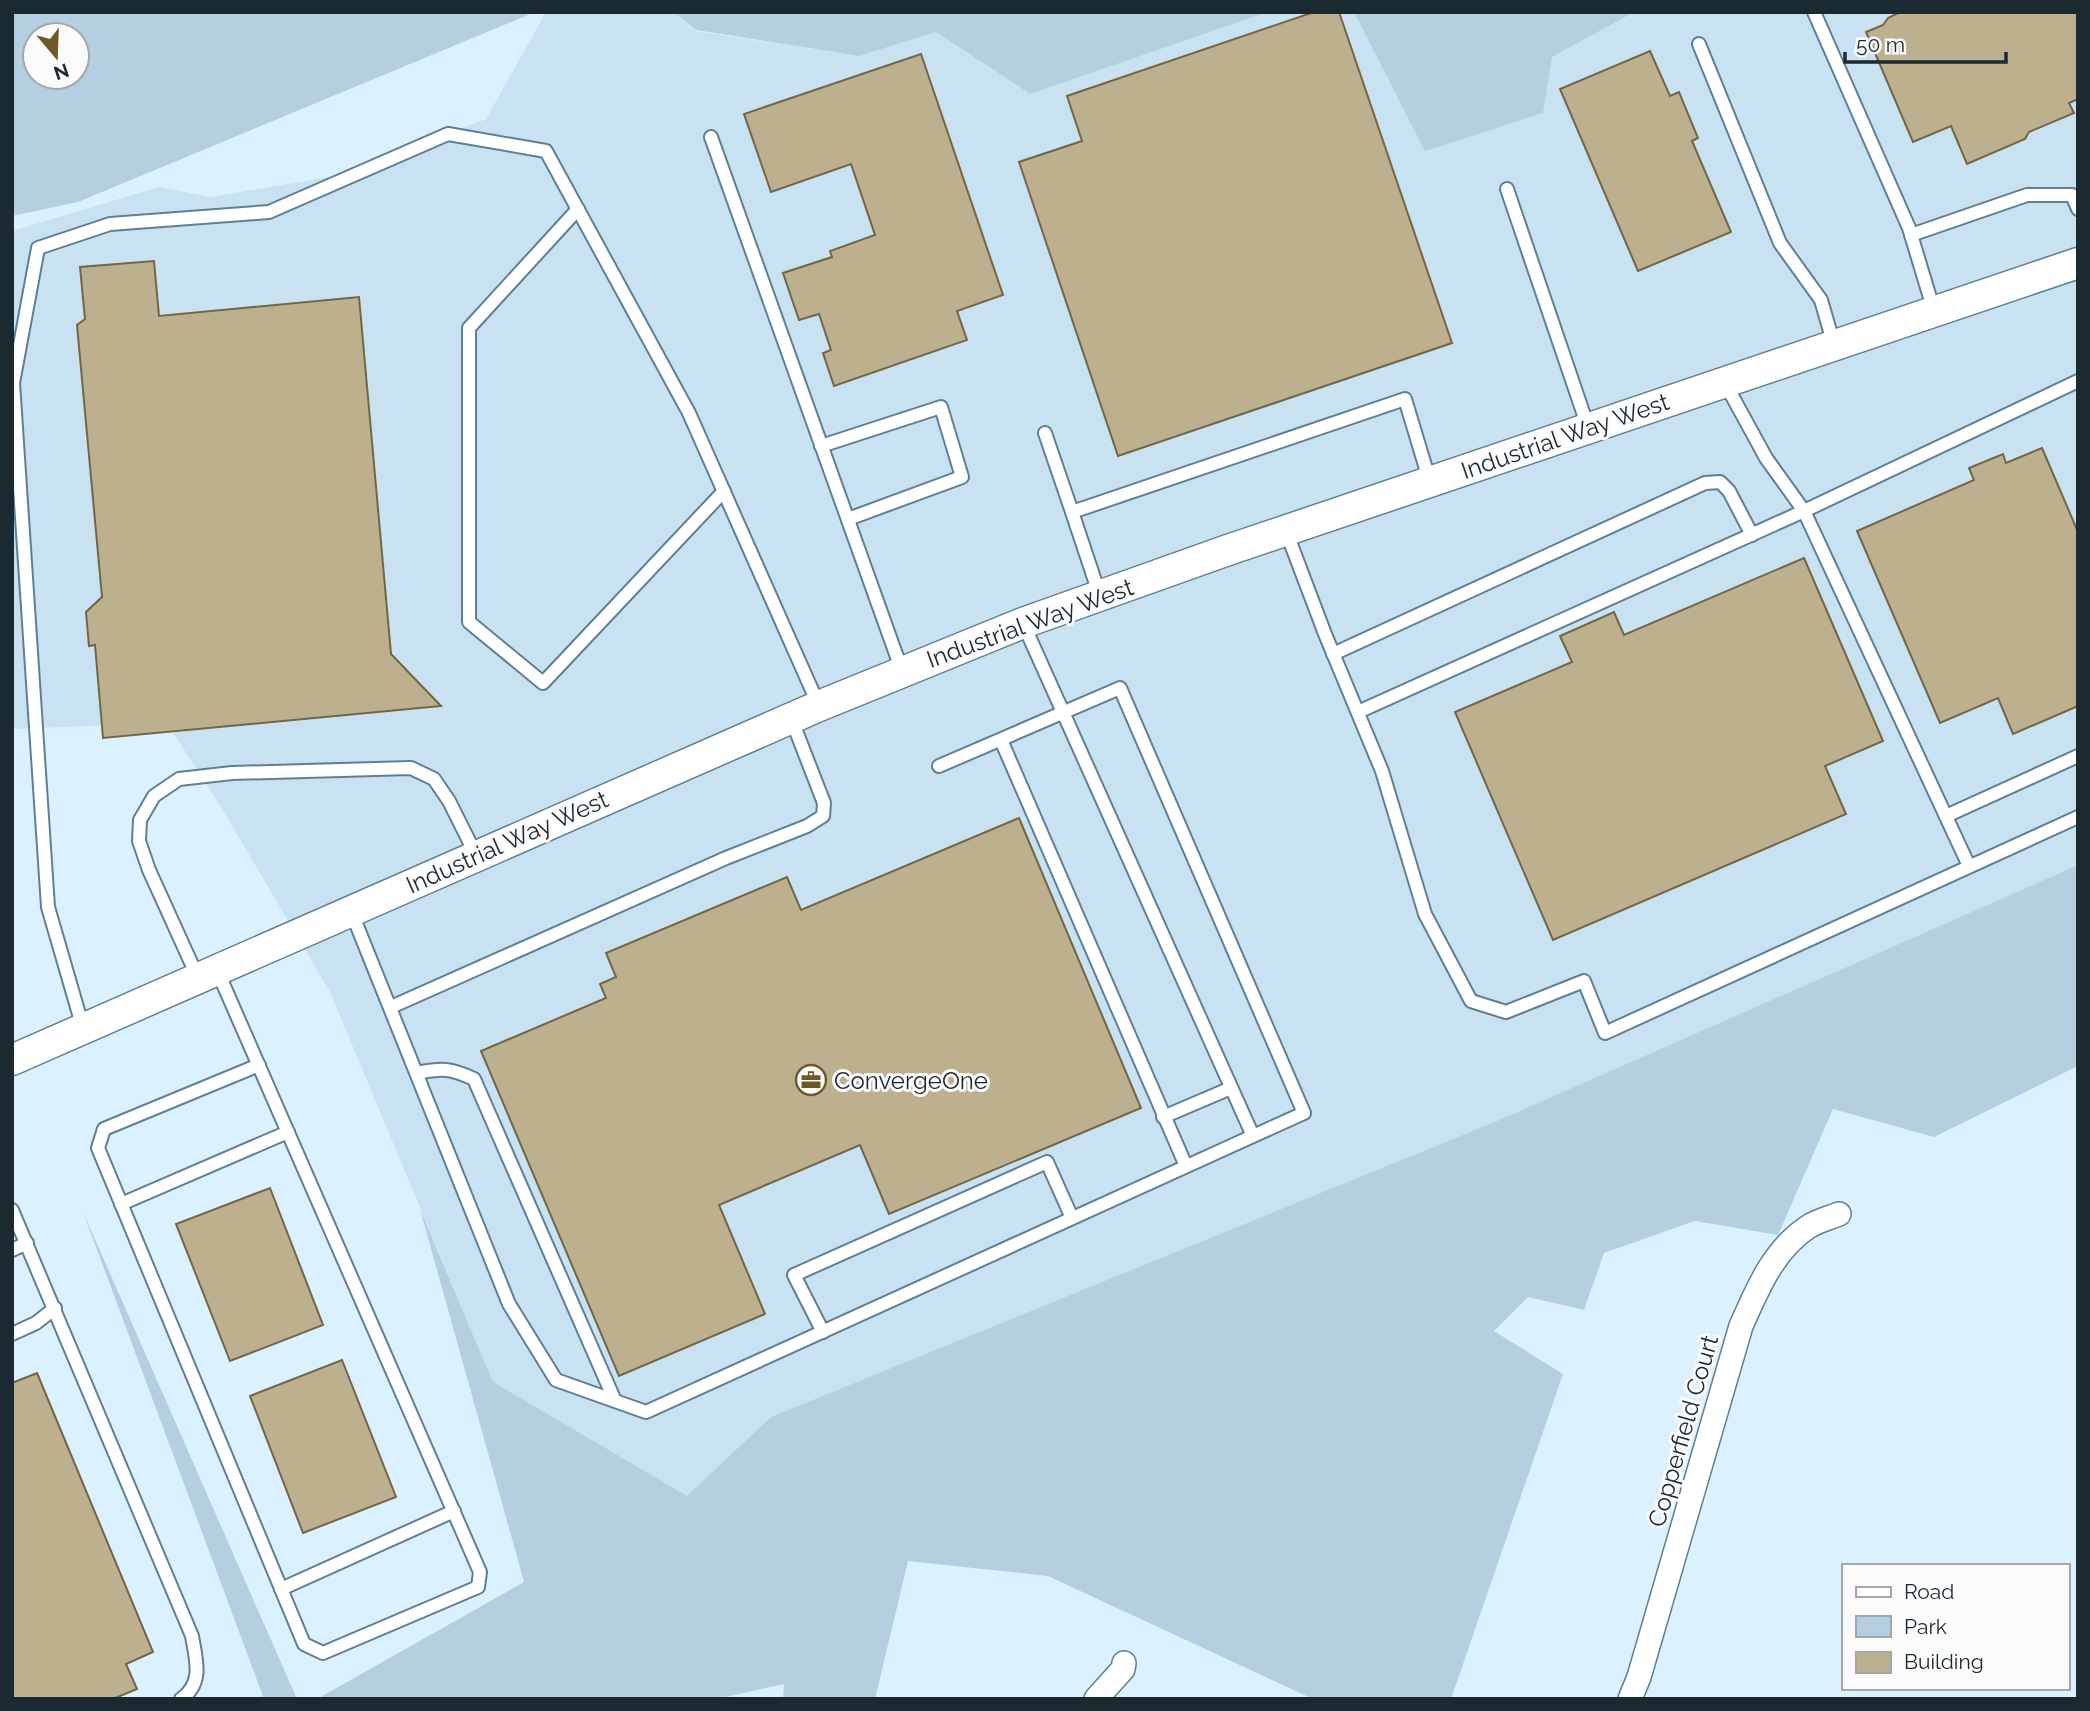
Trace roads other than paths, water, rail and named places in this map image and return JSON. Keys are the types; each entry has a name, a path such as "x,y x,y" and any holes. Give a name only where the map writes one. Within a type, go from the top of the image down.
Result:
{"street":[{"name":"Industrial Way West","path":"12,1060 902,670 1023,623 1286,531 2078,263"},
{"name":"Copperfield Court","path":"1630,1699 1639,1677 1741,1326 1759,1286 1783,1249 1809,1226 1839,1213"},
{"path":"1096,1699 1123,1669 1124,1663"}],"lane":[{"path":"1814,12 1911,235 1934,312"},
{"path":"1699,44 1780,243 1821,300 1834,345"},
{"path":"83,1029 48,907 13,383 38,248 110,224 269,212 448,134 546,151 689,413 819,706"},
{"path":"711,137 902,670"},
{"path":"1507,189 1589,428"},
{"path":"1911,235 2027,195 2072,195 2078,209"},
{"path":"578,209 469,328 469,622 543,683 723,491"},
{"path":"1358,712 1752,535 2078,381"},
{"path":"1725,382 1766,458 1804,511 1969,866"},
{"path":"1072,512 1405,399 1430,482"},
{"path":"821,446 941,407 962,477 848,519"},
{"path":"1045,433 1100,596"},
{"path":"1334,654 1705,483 1720,482 1729,491 1752,535"},
{"path":"1286,531 1382,771 1425,914 1471,1002 1506,1012 1584,981 1605,1032 2078,817"},
{"path":"1023,623 1253,1136"},
{"path":"351,911 509,1304 556,1380 646,1412 1304,1113 1120,688 939,766"},
{"path":"391,1007 823,816 824,803 791,718"},
{"path":"1001,740 1186,1166"},
{"path":"1946,816 2078,756"},
{"path":"259,1065 104,1129 97,1148 304,1644 323,1653 478,1587 480,1572 259,1065 149,870 139,841 140,820 154,796 179,779 232,773 411,768 433,779 449,801 476,855"},
{"path":"417,1073 444,1068 474,1079 615,1401"},
{"path":"1163,1117 1231,1088"},
{"path":"121,1204 288,1132"},
{"path":"823,1332 794,1275 1046,1162 1072,1218"},
{"path":"12,1210 192,1636 198,1669 191,1692 181,1699"},
{"path":"12,1250 27,1243"},
{"path":"12,1334 36,1323 55,1308"},
{"path":"281,1589 454,1511"}],"place":[{"name":"ConvergeOne","path":"811,1080"}]}
